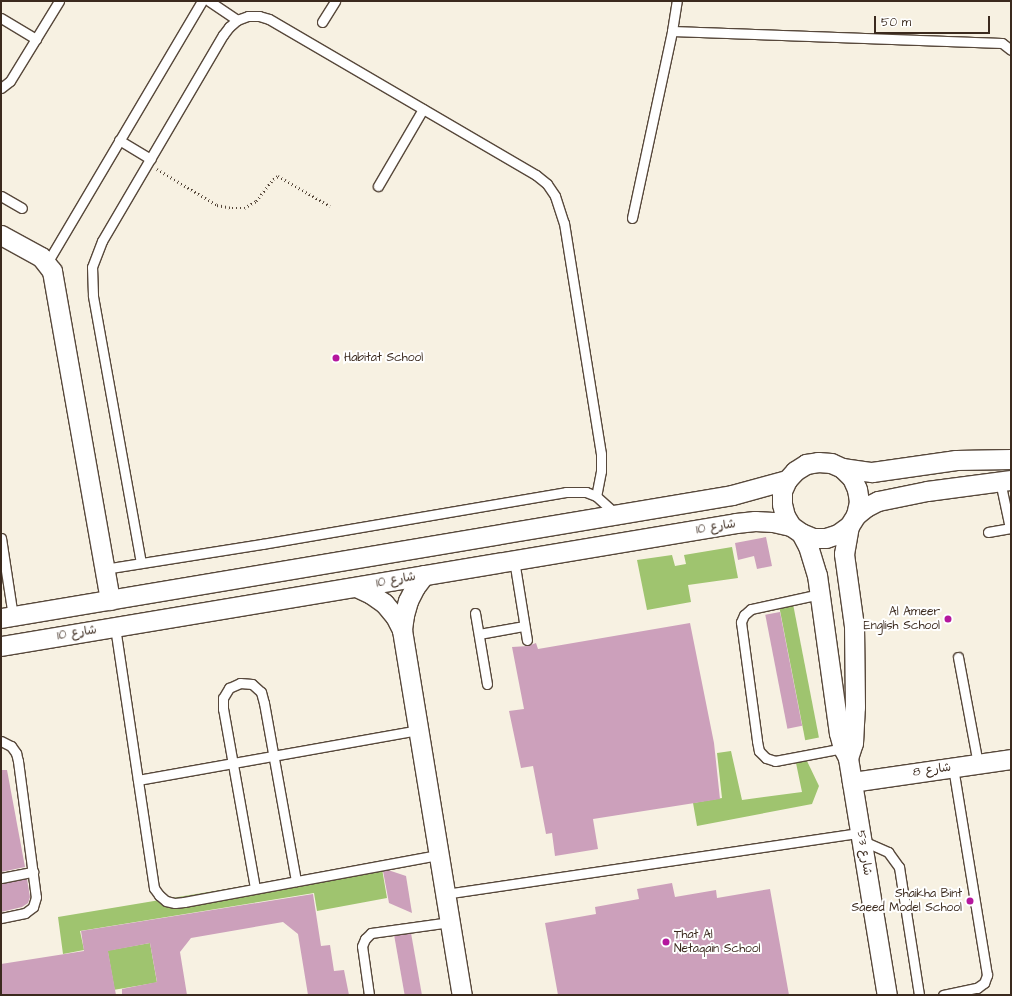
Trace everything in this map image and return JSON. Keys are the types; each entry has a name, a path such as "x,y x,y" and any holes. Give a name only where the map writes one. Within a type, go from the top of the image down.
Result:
{"street":[{"path":"1,235 41,257 47,263 54,280 110,600"},
{"path":"1008,459 1011,469 1010,475 1006,480 927,490 878,501 866,507 838,534 826,538 813,538 796,530 785,516 782,504 782,491 787,480 795,471 812,463 831,463 842,468 872,472 956,460 1008,459"},
{"path":"842,468 852,478 857,489 859,502 852,521"},
{"path":"7,617 732,495 787,480"},
{"name":"شارع 53","path":"846,753 853,743 855,707 854,626 844,554 852,521"},
{"name":"شارع 10","path":"1,646 736,523 761,522 796,530"},
{"name":"شارع 53","path":"796,530 814,560 839,733 846,753 852,782 887,995"},
{"path":"424,575 415,587 408,601 402,630 462,995"},
{"path":"356,587 371,594 384,603 395,616 402,630"},
{"name":"شارع 8","path":"852,782 1011,759"}],"lane":[{"path":"1,88 10,80 59,1"},
{"path":"47,263 202,1"},
{"path":"209,1 237,20"},
{"path":"322,22 335,1"},
{"path":"632,218 677,1"},
{"path":"141,563 92,281 96,253 223,35 237,20 248,16 259,16 269,19 536,175 547,184 555,196 564,223 601,454 601,471 596,496"},
{"path":"1,18 36,39"},
{"path":"672,31 1002,44 1011,50"},
{"path":"378,186 422,109"},
{"path":"119,140 149,161"},
{"path":"1,196 22,208"},
{"path":"988,532 1010,528 1006,480"},
{"path":"104,569 270,543 566,492 586,492 596,496 617,515"},
{"path":"1,538 7,617"},
{"path":"514,560 526,640"},
{"path":"820,594 750,609 744,614 741,622 757,741 759,751 766,758 775,761 846,753"},
{"path":"475,613 486,684"},
{"path":"479,634 524,626"},
{"path":"115,627 154,888 158,896 166,901 175,903 438,855"},
{"path":"958,658 978,764"},
{"path":"255,888 223,698 229,688 240,683 252,684 261,692 296,881"},
{"path":"138,780 418,730"},
{"path":"1,741 11,746 16,753 18,761 36,898 33,907 25,913 1,918"},
{"path":"943,995 977,988 984,983 987,974 953,767"},
{"path":"445,894 861,836 888,852 899,866 919,995"},
{"path":"1,878 33,872"},
{"path":"369,995 362,946 368,936 378,931 450,922"}],"path":[{"path":"149,161 217,205 232,208 244,208 256,201 273,179 278,176 330,206"}],"green space":[{"path":"732,547 738,578 688,585 691,602 647,610 637,560 672,555 675,566 686,564 684,555"},
{"path":"793,604 819,738 805,740 779,607"},
{"path":"731,751 742,800 802,792 796,763 807,761 819,786 812,804 697,826 693,803 722,798 717,753"},
{"path":"381,863 387,898 317,911 314,893 80,931 84,950 63,954 58,917"},
{"path":"150,943 157,982 115,990 108,950"}],"building":[{"path":"766,537 772,566 757,569 754,556 738,560 735,543"},
{"path":"780,612 802,726 787,729 765,615"},
{"path":"690,623 714,743 720,799 593,819 598,849 555,856 552,833 546,834 533,766 521,768 509,711 524,709 512,647 528,646 536,643 538,649"},
{"path":"1,770 7,770 25,867 1,872"},
{"path":"388,870 406,876 412,913 389,903 383,871"},
{"path":"27,879 30,897 28,903 22,907 1,912 1,884"},
{"path":"672,883 675,897 716,890 717,898 770,889 789,995 558,995 545,923 596,914 595,907 639,899 637,889"},
{"path":"313,894 321,946 330,945 334,971 344,970 349,995 308,995 298,934 283,922 191,938 180,952 187,995 122,995 122,989 157,982 150,943 108,951 116,995 1,995 1,964 84,951 81,931"},
{"path":"411,933 422,995 405,995 394,936"}],"place":[{"name":"Habitat School","path":"336,358"},
{"name":"Al Ameer English School","path":"948,619"},
{"name":"Shaikha Bint Saeed Model School","path":"970,901"},
{"name":"That Al Netaqain School","path":"666,942"}]}
